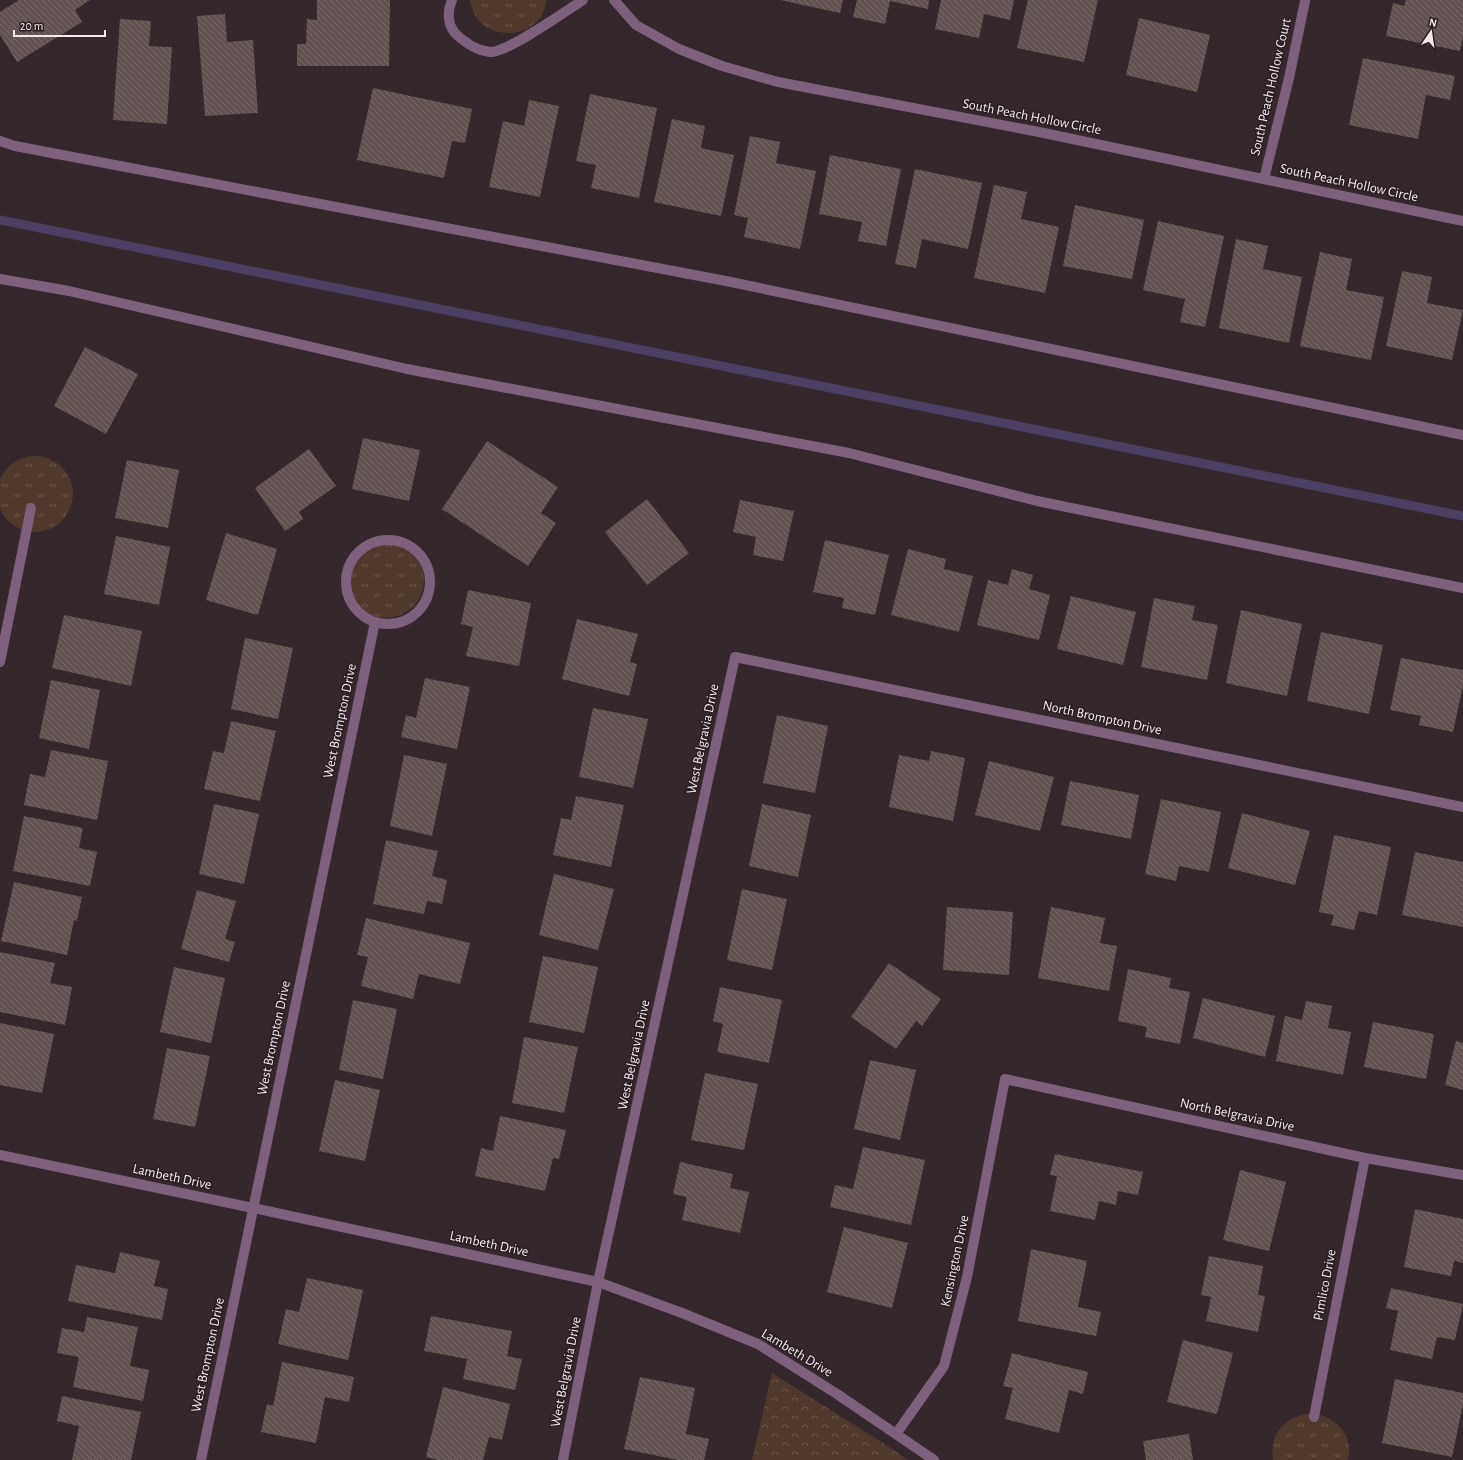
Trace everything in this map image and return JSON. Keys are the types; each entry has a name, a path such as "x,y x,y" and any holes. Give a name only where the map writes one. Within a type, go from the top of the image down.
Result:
{"street":[{"path":"452,0 448,20 456,34 473,48 492,52 514,45 583,0"},
{"name":"South Peach Hollow Circle","path":"614,0 636,25 679,49 722,66 778,82 1039,132 1463,220"},
{"name":"South Peach Hollow Court","path":"1264,179 1290,78 1305,1"},
{"path":"0,141 22,147 726,281 1463,435"},
{"path":"0,279 69,291 407,369 849,453 1037,501 1463,588"},
{"path":"0,662 30,508"},
{"path":"383,539 397,540 410,545 420,554 427,565 430,579 429,592 423,605 414,615 402,622 389,624 375,622 362,616 352,605 346,592 345,578 349,563 357,552 369,543 383,539"},
{"name":"West Brompton Drive","path":"201,1460 375,622"},
{"name":"North Brompton Drive","path":"735,657 1463,807"},
{"name":"West Belgravia Drive","path":"563,1460 598,1282 735,657"},
{"name":"North Belgravia Drive","path":"1006,1079 1365,1158 1463,1175"},
{"name":"Kensington Drive","path":"896,1434 944,1366 967,1277 1006,1079"},
{"name":"Lambeth Drive","path":"0,1155 598,1282 682,1313 758,1344 837,1394 934,1460"},
{"name":"Pimlico Drive","path":"1314,1417 1365,1158"}],"green space":[{"path":"470,0 546,0 542,14 534,24 523,31 510,33 496,31 484,25 475,15"},
{"path":"35,456 49,459 62,467 70,480 73,494 70,508 62,521 49,529 35,532 21,529 8,521 0,508 -3,494 0,480 8,467 21,459"},
{"path":"386,542 401,545 413,553 421,565 424,580 421,595 413,607 401,615 386,618 371,615 359,607 351,595 348,580 351,565 359,553 371,545"},
{"path":"772,1373 894,1450 907,1460 752,1460"},
{"path":"1313,1413 1321,1415 1336,1423 1346,1435 1349,1451 1348,1460 1273,1460 1272,1450 1274,1441 1281,1427 1295,1418"}],"building":[{"path":"19,0 90,0 75,10 82,22 17,62 0,35 0,12"},
{"path":"317,0 390,0 389,66 297,66 297,44 306,44 307,19 317,20"},
{"path":"780,0 843,0 840,13"},
{"path":"857,0 929,0 928,9 890,1 885,24 853,17"},
{"path":"941,0 1014,0 1010,20 984,14 979,38 935,29"},
{"path":"1028,0 1098,0 1084,62 1017,48"},
{"path":"1406,0 1463,0 1463,36 1460,51 1386,36 1393,3 1404,6"},
{"path":"225,14 227,42 253,40 258,113 205,116 197,16"},
{"path":"1139,18 1210,35 1197,92 1126,75"},
{"path":"120,19 151,21 149,46 172,47 167,124 113,120"},
{"path":"1363,58 1455,76 1450,100 1426,95 1418,139 1349,125"},
{"path":"373,88 472,109 465,143 452,141 444,178 357,160"},
{"path":"590,94 657,108 639,198 591,188 596,165 576,161"},
{"path":"529,100 559,106 540,197 489,187 503,121 524,126"},
{"path":"672,119 705,126 701,148 734,155 721,216 654,202"},
{"path":"750,136 780,142 776,163 816,171 800,249 744,237 748,218 734,215"},
{"path":"830,155 901,169 886,246 858,241 862,222 819,214"},
{"path":"915,169 982,183 968,249 922,239 916,268 895,264"},
{"path":"994,185 1027,192 1021,219 1059,227 1045,293 974,278"},
{"path":"1075,205 1144,220 1132,279 1063,266"},
{"path":"1158,221 1224,236 1205,327 1180,322 1185,299 1143,290"},
{"path":"1236,239 1268,246 1263,269 1302,277 1289,343 1219,328"},
{"path":"1320,252 1352,259 1346,290 1384,297 1371,360 1300,346"},
{"path":"1402,271 1432,277 1427,303 1463,310 1452,360 1386,346"},
{"path":"85,347 138,374 106,434 54,406"},
{"path":"363,438 420,450 409,501 352,489"},
{"path":"487,441 558,487 541,513 556,523 528,566 442,509"},
{"path":"309,449 336,486 299,512 303,519 285,531 255,488"},
{"path":"127,460 179,470 168,528 115,518"},
{"path":"647,499 689,553 647,585 605,532"},
{"path":"740,500 794,511 783,561 753,555 756,537 733,532"},
{"path":"226,533 277,549 258,615 206,600"},
{"path":"116,536 170,547 159,605 104,594"},
{"path":"825,540 889,555 875,615 842,608 844,598 813,592"},
{"path":"908,549 946,559 944,569 973,576 959,632 891,615"},
{"path":"1012,569 1033,575 1029,589 1050,595 1039,640 977,625 988,580 1008,585"},
{"path":"468,590 531,603 519,666 466,656 473,627 461,624"},
{"path":"1071,596 1136,612 1123,665 1057,649"},
{"path":"1154,598 1195,606 1192,620 1218,625 1207,680 1141,667"},
{"path":"1241,610 1302,624 1287,696 1226,683"},
{"path":"64,615 142,631 131,686 52,668"},
{"path":"577,619 638,634 630,662 637,664 629,696 562,679"},
{"path":"1321,632 1383,645 1369,714 1307,701"},
{"path":"245,638 293,648 278,719 231,709"},
{"path":"1401,658 1463,670 1463,685 1453,732 1419,725 1421,716 1390,710"},
{"path":"425,678 470,687 457,749 401,737 406,715 416,718"},
{"path":"51,680 100,690 89,749 39,738"},
{"path":"593,708 648,719 633,788 579,777"},
{"path":"777,715 828,726 815,793 763,783"},
{"path":"231,721 276,731 260,801 204,789 213,751 224,753"},
{"path":"51,750 108,761 97,820 24,805 30,774 45,777"},
{"path":"931,751 965,758 953,821 889,807 899,755 929,761"},
{"path":"404,755 447,764 432,836 390,826"},
{"path":"989,761 1054,777 1040,831 975,815"},
{"path":"1070,781 1139,795 1131,839 1061,825"},
{"path":"576,796 624,805 611,867 553,855 561,818 571,820"},
{"path":"1161,799 1221,812 1209,872 1179,866 1176,881 1145,874"},
{"path":"214,804 259,814 244,884 199,874"},
{"path":"762,804 811,815 798,877 749,866"},
{"path":"1242,813 1310,831 1295,885 1228,868"},
{"path":"24,816 83,828 79,848 97,852 90,886 13,871"},
{"path":"1334,835 1391,847 1377,915 1359,911 1354,930 1331,925 1334,915 1319,912"},
{"path":"386,840 438,851 432,876 447,880 442,904 427,901 424,914 373,904"},
{"path":"1415,852 1463,862 1463,927 1402,915"},
{"path":"554,874 614,889 598,950 539,935"},
{"path":"14,882 82,897 77,921 74,920 67,955 1,941"},
{"path":"742,889 787,899 772,970 727,960"},
{"path":"197,890 236,901 225,939 235,942 229,962 181,949"},
{"path":"947,907 1013,912 1009,975 943,970"},
{"path":"1051,907 1105,918 1100,943 1117,946 1109,991 1038,978"},
{"path":"366,918 470,943 460,984 419,974 413,999 361,986 368,957 357,955"},
{"path":"0,952 55,963 50,983 72,987 65,1025 0,1012"},
{"path":"543,956 598,967 584,1033 529,1022"},
{"path":"889,963 941,999 922,1026 916,1021 896,1049 851,1017"},
{"path":"174,967 225,978 211,1043 160,1032"},
{"path":"1128,969 1171,978 1169,988 1190,992 1180,1044 1145,1037 1147,1027 1118,1021"},
{"path":"720,987 782,1000 769,1063 717,1052 723,1024 713,1021"},
{"path":"1203,998 1275,1016 1265,1057 1193,1038"},
{"path":"353,1000 397,1009 383,1079 339,1070"},
{"path":"1306,1001 1332,1006 1328,1028 1351,1032 1343,1075 1276,1061 1285,1016 1302,1020"},
{"path":"1373,1022 1434,1034 1426,1079 1364,1067"},
{"path":"0,1023 54,1034 42,1093 0,1085"},
{"path":"524,1037 578,1047 564,1113 512,1103"},
{"path":"1456,1041 1463,1043 1463,1090 1445,1085"},
{"path":"167,1048 210,1056 195,1127 153,1119"},
{"path":"870,1060 916,1070 900,1140 854,1129"},
{"path":"705,1073 758,1084 744,1150 691,1140"},
{"path":"335,1080 380,1090 365,1161 319,1151"},
{"path":"500,1116 566,1130 559,1159 553,1158 545,1191 475,1176 481,1148 493,1151"},
{"path":"863,1147 925,1160 911,1225 830,1207 835,1185 853,1189"},
{"path":"1055,1154 1143,1172 1138,1195 1118,1191 1116,1205 1099,1201 1095,1220 1050,1211 1057,1176 1050,1175"},
{"path":"680,1162 733,1174 730,1188 749,1192 740,1233 682,1220 687,1197 673,1194"},
{"path":"1240,1170 1286,1182 1269,1251 1223,1240"},
{"path":"1415,1209 1463,1219 1463,1263 1454,1261 1451,1276 1404,1267"},
{"path":"844,1227 908,1243 892,1308 827,1292"},
{"path":"1031,1249 1087,1261 1078,1307 1101,1312 1096,1336 1018,1321"},
{"path":"120,1252 160,1261 154,1286 168,1289 162,1320 68,1301 76,1265 115,1273"},
{"path":"1209,1256 1263,1266 1258,1295 1265,1296 1258,1332 1206,1321 1211,1297 1201,1295"},
{"path":"307,1278 363,1290 348,1360 278,1344 286,1309 299,1312"},
{"path":"1391,1288 1463,1304 1455,1340 1437,1337 1432,1359 1390,1350 1398,1311 1386,1308"},
{"path":"431,1316 512,1331 507,1356 522,1359 515,1390 463,1379 467,1359 424,1351"},
{"path":"87,1317 138,1327 130,1366 149,1370 143,1401 73,1387 79,1357 57,1353 62,1328 84,1332"},
{"path":"1183,1340 1233,1353 1217,1414 1167,1402"},
{"path":"1012,1353 1088,1372 1083,1394 1069,1390 1059,1433 1005,1419 1013,1388 1003,1386"},
{"path":"282,1362 354,1377 349,1402 325,1397 316,1443 261,1432 267,1404 273,1406"},
{"path":"640,1377 695,1388 686,1434 709,1439 704,1460 678,1460 624,1449"},
{"path":"1395,1379 1463,1393 1463,1404 1452,1457 1382,1443"},
{"path":"443,1387 510,1404 502,1440 489,1437 483,1460 438,1460 426,1457"},
{"path":"62,1396 141,1412 131,1460 72,1460 79,1426 57,1421"},
{"path":"1189,1434 1193,1460 1146,1460 1143,1441"}],"waterway":[{"path":"0,220 1463,516"}]}
